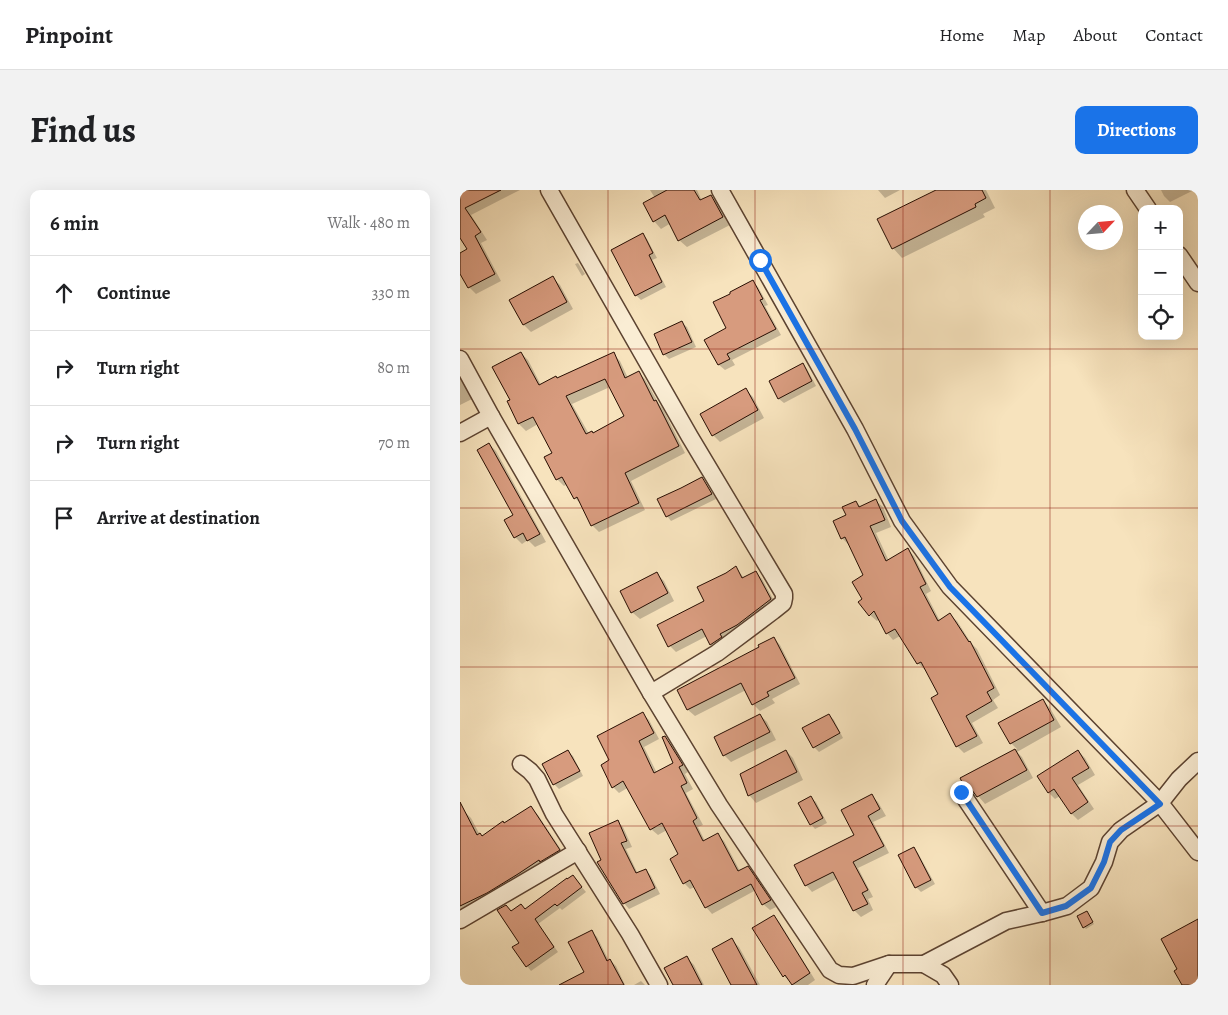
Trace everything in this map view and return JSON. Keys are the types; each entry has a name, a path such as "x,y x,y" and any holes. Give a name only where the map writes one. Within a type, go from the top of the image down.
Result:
{"street":[{"path":"549,190 784,594 783,603 773,612 717,654 652,693"},
{"path":"720,190 855,429 902,521 950,587 1160,804 1198,852"},
{"path":"1135,190 1145,205"},
{"path":"1183,261 1198,283"},
{"path":"460,359 491,416 719,805 830,970 839,975 852,976 889,964 924,964 1006,921 1066,906 1091,888 1104,862 1110,842 1121,830 1160,804 1178,779 1198,761"},
{"path":"460,433 491,416"},
{"path":"521,764 537,779 554,814 630,934 659,985"},
{"path":"961,792 1042,913"},
{"path":"460,920 578,851"},
{"path":"875,985 889,964"},
{"path":"924,964 943,975 950,985"}],"building":[{"path":"460,190 501,190 465,208 481,232 475,236 495,274 468,288 460,274 460,253 467,249 460,238"},
{"path":"667,190 694,190 700,200 711,195 723,217 678,241 665,215 653,222 643,203"},
{"path":"936,190 982,190 986,198 975,204 976,207 892,249 877,219"},
{"path":"643,233 653,253 649,255 662,282 635,296 611,250"},
{"path":"553,276 567,302 523,325 509,300"},
{"path":"753,280 763,299 760,300 776,329 727,354 730,359 718,365 704,340 726,328 713,302"},
{"path":"682,321 692,342 663,355 654,334"},
{"path":"521,352 539,385 614,352 625,378 639,371 679,446 625,473 639,503 591,526 577,497 574,499 562,477 556,480 544,457 552,453 533,417 518,424 507,401 510,400 492,367","holes":["605,379 624,416 593,433 592,431 586,434 566,396"]},
{"path":"803,363 812,381 778,399 769,381"},
{"path":"746,388 758,410 712,436 700,414"},
{"path":"489,443 540,534 527,541 523,533 514,538 504,520 513,515 477,450"},
{"path":"702,477 712,494 666,517 657,499"},
{"path":"876,499 885,520 870,526 886,561 908,548 926,584 920,587 938,621 950,613 970,641 994,688 987,692 992,701 966,716 977,736 956,747 931,698 938,694 921,662 917,664 895,629 886,634 874,611 869,616 858,602 862,599 852,582 863,575 845,537 841,539 833,521 846,515 842,507 856,501 859,507"},
{"path":"736,566 742,578 756,571 771,599 737,625 720,634 722,637 710,645 702,629 668,647 657,625 704,601 697,587"},
{"path":"657,572 668,593 631,613 620,591"},
{"path":"774,637 795,678 767,692 769,696 752,705 741,683 687,710 677,690 759,647 758,645"},
{"path":"1043,699 1054,720 1010,744 998,723"},
{"path":"643,712 654,733 639,741 654,773 673,763 662,737 665,736 683,765 679,767 687,783 681,786 697,818 693,821 703,841 718,833 738,871 748,866 771,900 762,905 751,884 705,908 690,880 683,884 670,859 678,854 662,823 650,830 623,781 612,788 601,765 609,760 597,736"},
{"path":"760,714 770,732 723,756 714,737"},
{"path":"829,714 840,733 813,748 802,728"},
{"path":"1015,749 1027,770 977,797 966,783 962,782 960,778"},
{"path":"568,750 580,771 553,785 542,764"},
{"path":"786,750 797,772 748,796 740,774"},
{"path":"1078,750 1089,768 1072,778 1088,802 1071,814 1054,789 1048,793 1037,776"},
{"path":"872,794 880,809 868,816 884,846 853,862 868,890 862,893 868,904 853,911 833,872 805,886 794,865 854,835 841,810"},
{"path":"811,796 823,818 810,825 798,803"},
{"path":"460,802 477,835 480,833 482,836 503,821 504,823 531,806 560,850 540,862 539,860 487,893 460,906"},
{"path":"618,820 627,841 621,843 636,873 646,869 655,888 623,904 597,862 601,860 589,833"},
{"path":"914,847 931,880 915,888 898,855"},
{"path":"573,875 582,887 557,906 555,904 535,919 554,947 526,967 512,947 519,943 497,910 506,905 511,911 521,904 525,909"},
{"path":"1087,911 1093,922 1083,928 1077,916"},
{"path":"774,915 810,973 792,985 785,975 783,977 752,928"},
{"path":"1198,919 1198,983 1182,985 1174,971 1177,969 1161,939"},
{"path":"592,930 607,961 610,959 624,985 559,985 584,972 568,942"},
{"path":"732,938 757,985 731,985 712,949"},
{"path":"687,956 702,985 673,985 664,968"}],"route":[{"path":"760,260 855,429 902,521 950,587 1160,804 1121,830 1110,842 1104,862 1091,888 1066,906 1042,913 961,792"}]}
